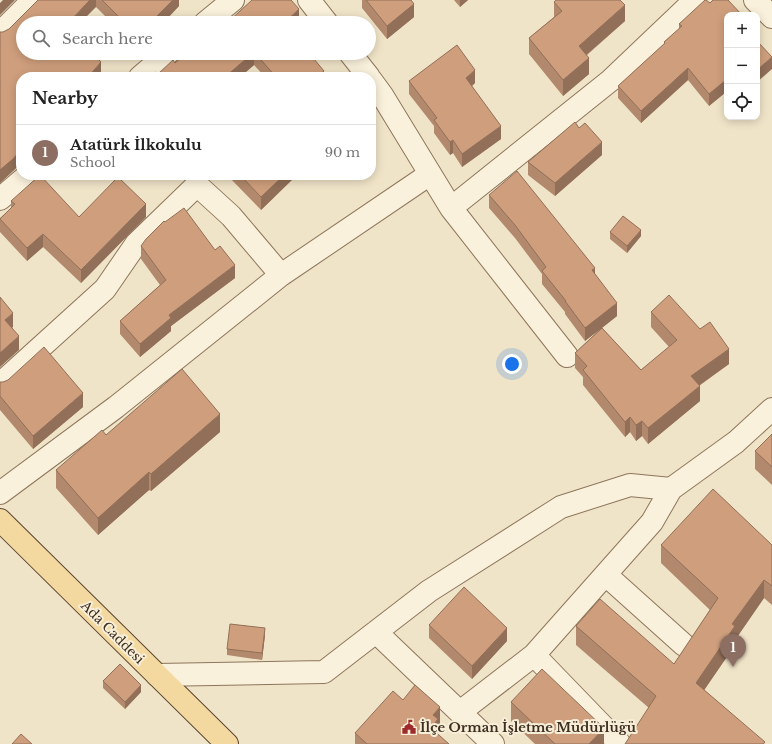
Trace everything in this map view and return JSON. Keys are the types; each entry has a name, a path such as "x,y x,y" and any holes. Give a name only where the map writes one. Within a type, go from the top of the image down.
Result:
{"main road":[{"name":"Ada Caddesi","path":"0,520 227,744"}],"street":[{"path":"17,16 33,0"},
{"path":"214,16 233,0"},
{"path":"309,0 322,16"},
{"path":"451,208 611,80 695,0"},
{"path":"755,0 772,17"},
{"path":"0,33 16,17"},
{"path":"146,72 160,60"},
{"path":"356,60 365,72"},
{"path":"376,87 451,208 567,356"},
{"path":"0,493 116,407 281,275 430,174"},
{"path":"0,198 22,180"},
{"path":"0,384 104,289 136,244 197,185 231,216 281,275"},
{"path":"460,712 534,655 652,522 671,489 736,442 772,409"},
{"path":"157,675 324,672 429,591 561,507 630,485 671,489"},
{"path":"606,575 684,645"},
{"path":"376,632 493,744"},
{"path":"534,655 620,744"}],"building":[{"path":"38,0 90,0 75,16 22,16"},
{"path":"102,0 173,0 157,16 118,16"},
{"path":"252,0 291,0 299,9 292,16 235,16"},
{"path":"366,0 411,0 414,4 387,26"},
{"path":"556,0 620,0 625,5 579,46 589,58 563,80 529,38 562,11 554,2"},
{"path":"705,0 710,3 713,0 728,0 739,12 724,12 724,82 709,94 688,68 641,111 618,86 682,26 679,24"},
{"path":"16,22 16,60 99,60 101,62 92,72 16,72 16,156 0,170 0,32 9,29"},
{"path":"760,44 772,57 760,67"},
{"path":"457,45 475,70 466,78 501,126 462,154 453,140 450,142 434,120 437,118 409,81"},
{"path":"173,60 175,63 179,60 245,60 231,72 160,72"},
{"path":"261,60 315,60 324,71 323,72 272,72"},
{"path":"575,122 579,128 585,123 602,142 555,183 528,162"},
{"path":"517,171 595,268 592,270 617,303 585,328 542,271 546,267 515,225 489,195"},
{"path":"34,180 45,180 79,217 115,180 121,180 146,204 81,270 43,234 27,248 0,219 15,204 11,201"},
{"path":"245,180 279,180 261,197"},
{"path":"184,208 215,250 220,246 235,265 169,315 171,318 140,344 120,321 166,280 141,246 164,221 165,222"},
{"path":"623,216 641,230 627,246 610,232"},
{"path":"669,295 700,329 710,322 729,349 691,376 700,386 648,428 642,421 636,425 630,417 625,422 583,370 587,366 575,353 602,328 641,370 677,340 651,312"},
{"path":"0,297 13,313 5,320 19,336 0,353"},
{"path":"44,347 83,393 33,436 0,396 0,382 8,380"},
{"path":"182,369 220,414 151,474 149,472 98,518 56,470 102,430 106,435"},
{"path":"772,434 772,467 755,451"},
{"path":"713,489 772,545 772,586 764,580 732,624 735,626 696,683 765,742 763,744 625,744 656,696 576,626 600,599 674,664 718,598 661,545"},
{"path":"464,587 507,628 472,666 429,625"},
{"path":"230,624 265,628 262,653 227,649"},
{"path":"120,664 141,685 125,702 103,681"},
{"path":"542,669 604,728 589,744 555,744 511,702"},
{"path":"415,685 440,707 433,715 438,719 431,728 449,744 367,744 355,733 393,691 403,700"},
{"path":"21,734 32,744 12,744"}],"place":[{"name":"Atatürk İlkokulu","path":"733,667"},
{"name":"İlçe Orman İşletme Müdürlüğü","path":"409,727"}]}
